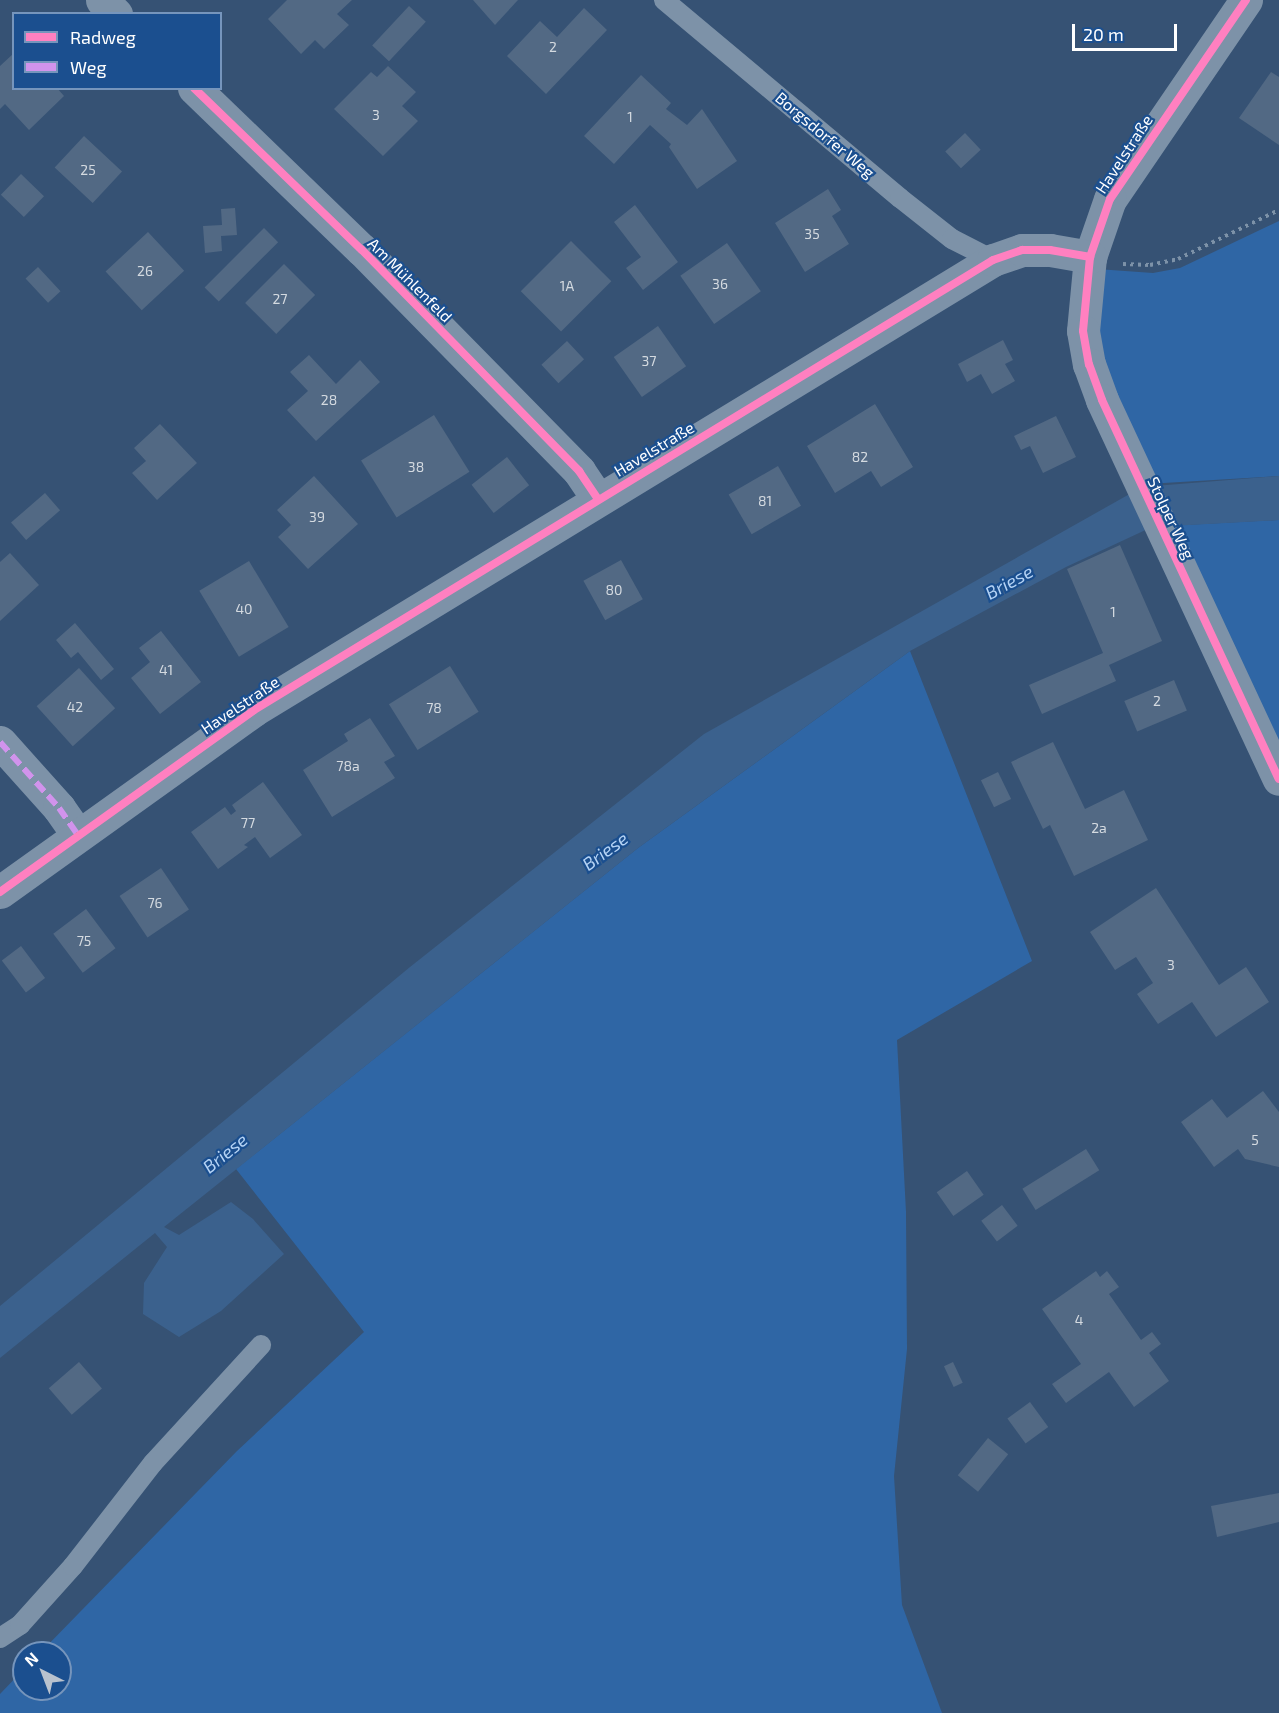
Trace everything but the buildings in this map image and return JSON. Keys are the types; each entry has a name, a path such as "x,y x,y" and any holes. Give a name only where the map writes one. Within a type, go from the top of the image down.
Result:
{"street":[{"path":"102,0 114,12"},
{"name":"Havelstraße","path":"0,892 255,710 597,498 993,260 1022,250 1050,250 1090,257 1110,199 1246,0"},
{"name":"Am Mühlenfeld","path":"196,90 362,250 579,471 597,498"},
{"name":"Stolper Weg","path":"1090,257 1083,311 1089,363 1160,526 1275,759"},
{"path":"0,742 59,808 78,836"}],"lane":[{"name":"Borgsdorfer Weg","path":"664,0 900,198 952,239 993,260"},
{"path":"0,1638 20,1625 73,1566 153,1462 261,1345"}],"path":[{"path":"1090,257 1132,266 1178,259 1279,210"}],"shaded area":[{"path":"1279,221 1279,476 1147,484 1095,362 1097,269 1153,273 1180,268"},
{"path":"1279,520 1279,742 1166,526"},
{"path":"910,651 1032,961 897,1040 906,1212 907,1349 894,1476 902,1605 942,1713 0,1713 0,1694 12,1682 12,1701 72,1701 72,1641 52,1641 237,1451 364,1332 236,1169 638,848"}],"water":[{"name":"Briese","path":"1279,476 1279,520 1152,527 1066,567 910,651 638,848 164,1227 179,1235 231,1202 253,1219 284,1254 221,1311 179,1337 143,1314 144,1283 167,1247 155,1233 0,1358 0,1306 410,967 704,734 1142,487"}],"marked path":[{"path":"0,742 59,808 78,835"}],"cycle path":[{"path":"1246,0 1110,199 1090,257 1083,331 1089,364 1102,400 1279,779"},
{"path":"196,90 362,250 579,471 597,498"},
{"path":"0,892 254,710 993,260 1022,250 1050,250 1090,257"}]}
